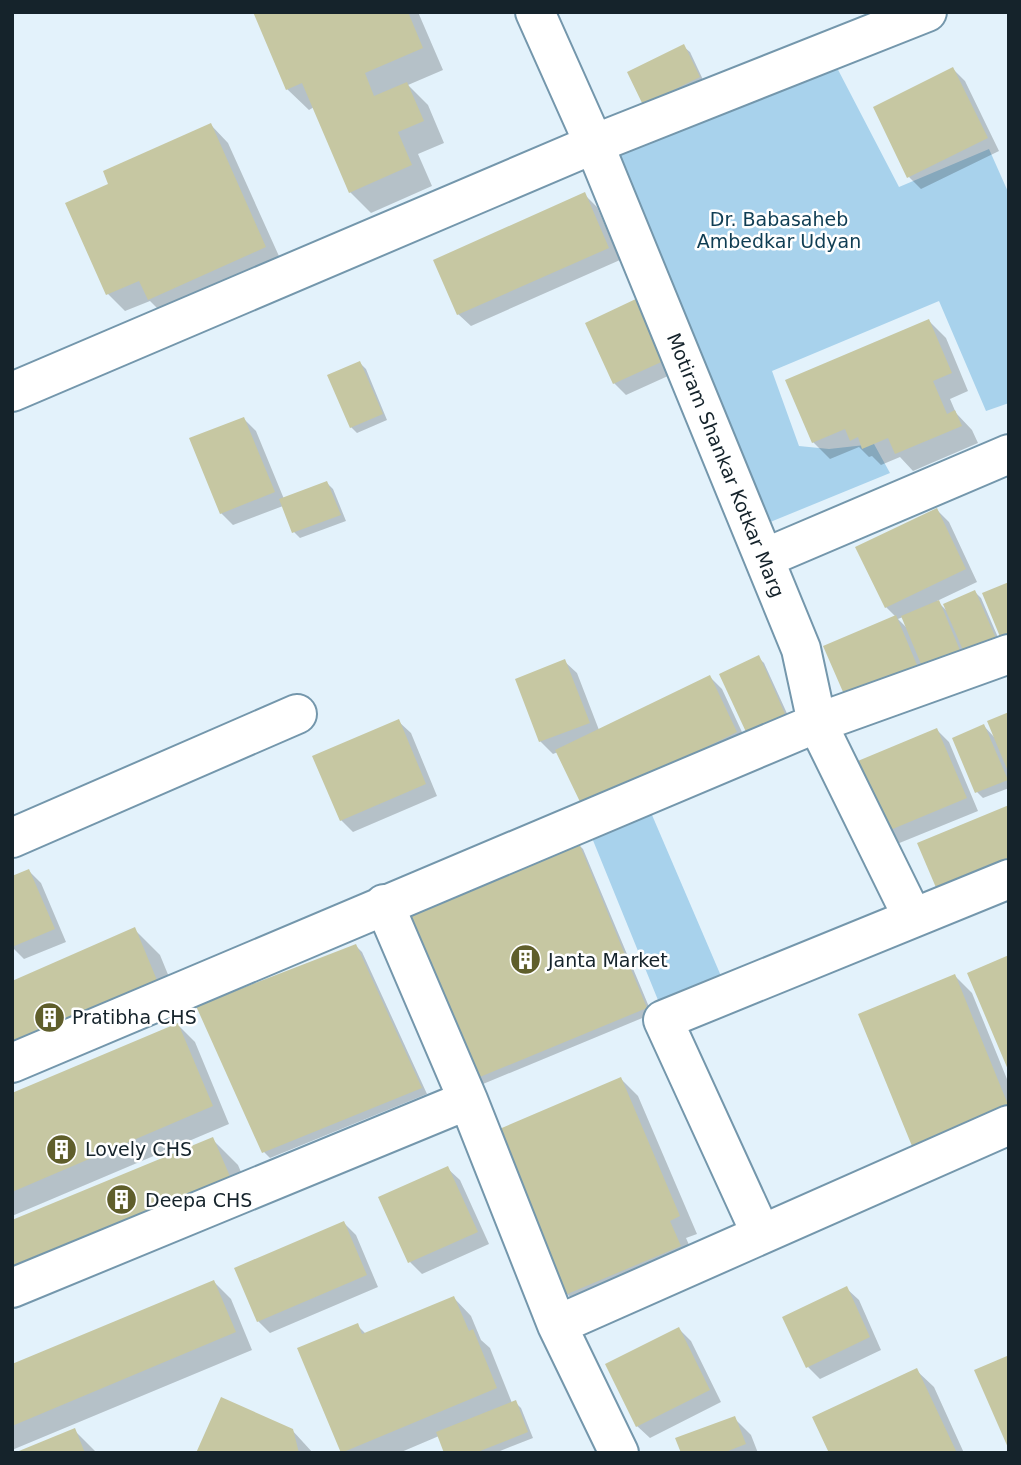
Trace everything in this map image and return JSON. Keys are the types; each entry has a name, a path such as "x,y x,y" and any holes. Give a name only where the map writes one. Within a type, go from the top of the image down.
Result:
{"street":[{"name":"Motiram Shankar Kotkar Marg","path":"535,12 594,144 765,558 801,649 817,723 913,918"},
{"path":"12,392 594,144 927,12"},
{"path":"765,558 1009,454"},
{"path":"12,1063 817,723 1009,654"},
{"path":"12,838 297,714"},
{"path":"761,1234 663,1020 1009,879"},
{"path":"384,904 468,1100 557,1325 619,1453"},
{"path":"12,1288 468,1100"},
{"path":"557,1325 1009,1125"}],"green space":[{"name":"Dr. Babasaheb Ambedkar Udyan","path":"834,62 899,187 989,149 1009,194 1009,403 986,411 939,301 772,371 799,446 829,449 874,444 890,473 763,525 610,152"},
{"path":"649,808 721,976 660,1005 590,833"}],"building":[{"path":"253,12 408,12 423,48 365,73 374,96 407,82 424,121 398,132 412,165 349,193 302,83 286,90"},
{"path":"684,44 700,77 643,105 627,72"},
{"path":"953,67 988,138 907,178 873,107"},
{"path":"211,123 266,247 148,300 139,281 106,295 65,203 108,184 103,171"},
{"path":"585,192 609,248 457,315 433,260"},
{"path":"640,297 668,359 613,384 585,323"},
{"path":"929,319 952,373 933,381 947,414 955,410 962,426 895,454 888,438 862,449 858,437 850,441 845,429 812,443 785,380"},
{"path":"360,361 383,414 350,428 327,375"},
{"path":"244,417 275,492 220,514 189,438"},
{"path":"327,481 341,515 292,533 279,499"},
{"path":"937,508 966,569 885,608 855,547"},
{"path":"1009,582 1009,642 1003,644 982,593"},
{"path":"975,590 998,643 966,657 943,604"},
{"path":"939,600 964,660 926,676 901,616"},
{"path":"896,615 922,677 850,708 823,646"},
{"path":"759,655 785,714 746,732 719,674"},
{"path":"565,659 590,723 539,742 515,679"},
{"path":"710,675 737,732 583,808 555,750"},
{"path":"1009,712 1009,774 987,721"},
{"path":"399,719 426,784 340,821 312,756"},
{"path":"984,724 1008,780 975,793 952,738"},
{"path":"937,728 967,798 883,833 853,763"},
{"path":"1009,805 1009,869 940,897 917,843"},
{"name":"Janta Market","path":"578,841 647,1008 475,1079 402,913"},
{"path":"29,869 55,929 12,947 12,876"},
{"name":"Pratibha CHS","path":"135,927 159,985 12,1049 12,981"},
{"path":"356,944 422,1088 262,1153 196,1006"},
{"path":"1009,955 1009,1072 967,973"},
{"path":"955,974 1009,1107 912,1146 858,1014"},
{"name":"Lovely CHS","path":"178,1023 213,1106 12,1192 12,1093"},
{"path":"621,1077 680,1216 670,1221 681,1246 565,1295 490,1133"},
{"name":"Deepa CHS","path":"213,1137 232,1181 12,1272 12,1220"},
{"path":"448,1166 478,1232 408,1263 378,1197"},
{"path":"344,1221 367,1275 257,1322 234,1268"},
{"path":"214,1280 236,1332 12,1426 12,1364"},
{"path":"847,1286 870,1337 806,1368 782,1317"},
{"path":"454,1296 469,1331 473,1329 497,1388 341,1453 297,1348 358,1323 362,1334"},
{"path":"679,1327 710,1390 636,1427 605,1364"},
{"path":"1007,1356 1009,1361 1009,1450 974,1370"},
{"path":"917,1368 957,1453 829,1453 812,1417"},
{"path":"221,1397 293,1429 299,1453 196,1453"},
{"path":"516,1400 528,1432 475,1453 444,1453 436,1432"},
{"path":"735,1416 746,1444 728,1451 729,1453 681,1453 675,1438"},
{"path":"75,1428 85,1453 14,1453"}],"place":[{"name":"Janta Market","path":"525,960"},
{"name":"Pratibha CHS","path":"49,1017"},
{"name":"Lovely CHS","path":"62,1149"},
{"name":"Deepa CHS","path":"122,1200"}]}
